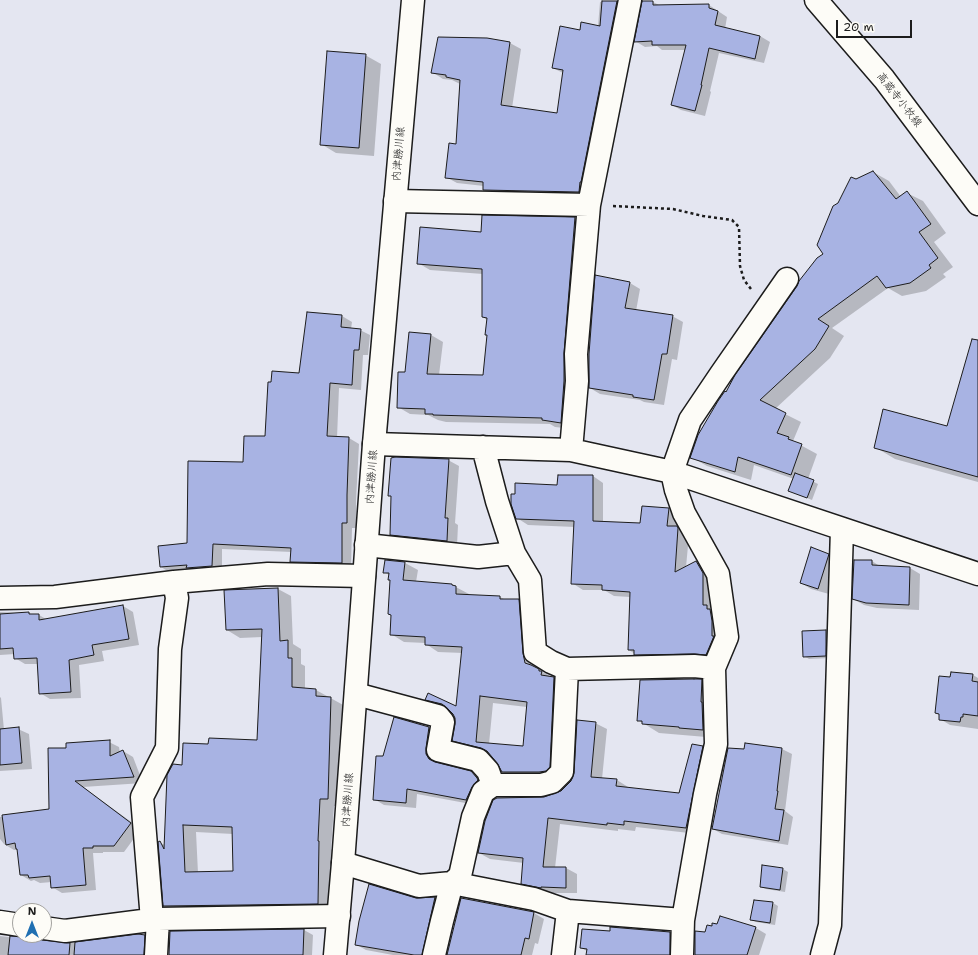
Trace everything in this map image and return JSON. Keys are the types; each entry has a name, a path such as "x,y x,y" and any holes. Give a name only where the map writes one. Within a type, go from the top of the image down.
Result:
{"street":[{"name":"内津勝川線","path":"335,955 344,863 374,444 413,0"},
{"path":"571,450 577,381 576,354 589,205 630,0"},
{"name":"高蔵寺小牧線","path":"816,0 884,79 978,204"},
{"path":"395,201 589,205"},
{"path":"682,955 684,920 705,794 716,744 714,668 727,637 718,574 684,513 676,490 672,472 690,420 786,279"},
{"path":"374,444 571,450 672,472 978,574"},
{"path":"483,447 497,501 514,553 530,580 535,652 551,662 567,669 694,666 714,668"},
{"path":"822,955 830,925 842,529"},
{"path":"366,545 478,557 514,553"},
{"path":"0,598 55,597 174,582 268,574 364,576"},
{"path":"156,955 155,919 142,797 167,748 170,649 177,598 174,582"},
{"path":"434,955 452,883 460,876 473,817 483,792 493,785 541,785 552,782 562,772 567,669"},
{"path":"356,694 438,716 443,722 438,750 478,760 488,771 493,785"},
{"path":"344,863 419,886 452,883 534,899 568,910 684,920"},
{"path":"563,955 568,910"},
{"path":"52,929 65,931 155,919 339,916"},
{"path":"0,922 12,924"}],"path":[{"path":"589,205 673,209 703,216 732,220 739,227 740,266 744,280 767,308"}],"building":[{"path":"602,1 617,1 579,192 483,190 483,182 445,178 449,143 456,144 460,80 446,77 446,75 431,73 438,37 487,38 510,42 501,105 557,113 563,70 552,68 560,26 580,30 581,22 600,26"},
{"path":"642,1 653,1 653,5 709,4 709,8 718,11 715,25 760,36 755,59 709,48 695,111 671,105 686,45 652,45 652,41 634,42"},
{"path":"327,51 366,54 359,148 320,145"},
{"path":"873,171 896,199 907,191 931,224 919,232 938,258 929,265 931,268 910,283 886,288 877,276 818,319 829,326 815,349 760,400 786,413 777,433 802,444 791,475 738,457 735,472 690,458 698,435 718,401 725,391 726,392 735,375 799,281 817,258 823,254 817,245 833,206 838,203 851,177 856,179"},
{"path":"482,215 575,217 564,353 561,423 542,420 542,418 433,415 425,414 425,409 397,408 398,372 405,372 409,332 431,334 427,374 483,375 487,318 482,317 482,269 417,264 420,227 481,232"},
{"path":"595,275 630,282 625,308 673,315 667,354 662,354 654,400 589,388 589,354"},
{"path":"307,312 342,315 341,327 361,329 359,350 354,350 352,385 330,383 327,436 349,437 347,523 342,523 342,563 290,562 291,548 213,544 212,566 186,568 187,565 160,567 158,546 187,543 188,461 243,462 244,436 265,436 268,382 271,382 272,371 299,373"},
{"path":"972,339 978,340 978,477 874,448 883,409 947,426"},
{"path":"391,458 449,459 445,518 448,518 447,541 390,535 391,496 388,496"},
{"path":"795,473 814,480 807,498 788,491"},
{"path":"558,475 593,475 593,521 640,523 642,506 669,508 667,526 677,526 678,528 675,572 696,561 703,573 703,605 707,605 707,609 710,609 712,636 714,636 706,655 634,655 634,650 628,650 630,592 602,590 602,585 571,584 574,521 516,519 511,504 511,494 515,494 515,483 557,485"},
{"path":"811,547 829,554 818,589 800,583"},
{"path":"385,560 405,562 403,580 452,584 456,586 456,594 500,596 500,599 519,599 525,663 539,669 539,671 542,671 541,675 554,677 550,767 546,771 502,772 487,751 481,748 452,741 455,724 453,714 442,704 425,700 428,693 456,706 462,647 425,645 425,637 390,635 391,615 388,614 390,580 388,580 389,573 383,573","holes":["480,696 527,702 523,746 476,742"]},
{"path":"854,560 872,560 872,565 910,567 909,605 866,603 852,599"},
{"path":"278,588 280,641 288,640 288,658 292,658 292,687 316,689 316,696 331,697 328,799 320,799 318,904 163,906 158,842 160,841 164,849 167,775 173,764 182,765 183,743 208,744 209,738 257,740 262,629 226,630 224,590","holes":["183,825 232,827 233,871 185,872"]},
{"path":"123,605 129,639 92,645 94,655 69,660 71,692 39,694 37,658 14,659 13,648 0,649 0,614 29,612 29,614 39,614 39,620"},
{"path":"826,630 826,656 803,657 802,631"},
{"path":"951,672 973,674 972,681 978,682 978,716 963,714 960,722 939,720 939,714 935,713 939,676 950,677"},
{"path":"702,679 701,702 703,730 642,724 642,721 637,721 640,680"},
{"path":"394,717 429,727 426,754 429,759 435,762 471,771 478,780 472,787 466,800 407,789 406,803 373,800 376,756 383,756"},
{"path":"577,720 596,722 591,777 617,779 616,786 679,793 692,744 703,746 686,828 624,821 624,825 607,823 607,825 548,818 543,867 566,867 566,888 541,888 521,884 523,858 478,853 485,821 493,800 497,798 544,797 561,791 571,781 574,773"},
{"path":"19,727 22,763 0,765 0,729"},
{"path":"110,740 110,756 123,750 134,777 75,781 131,823 114,846 93,846 93,848 83,848 86,885 51,888 50,876 29,878 28,875 20,875 15,843 6,845 2,815 49,809 48,748 66,748 66,743"},
{"path":"745,743 782,748 775,809 784,810 779,841 712,829 728,748 744,749"},
{"path":"762,865 783,868 780,890 760,887"},
{"path":"369,884 416,898 435,897 422,955 355,945 359,921"},
{"path":"461,898 534,912 529,939 525,938 521,955 447,955"},
{"path":"754,900 773,902 770,923 750,920"},
{"path":"720,916 756,927 747,955 695,955 695,931 705,932 707,925 712,926 712,923 717,924"},
{"path":"610,927 670,932 670,955 586,955 587,949 580,948 582,929 610,931"},
{"path":"304,929 303,955 169,955 170,931"},
{"path":"138,934 145,935 144,955 74,955 75,942"},
{"path":"10,936 12,936 12,943 52,943 52,941 70,943 69,955 8,955"}]}
